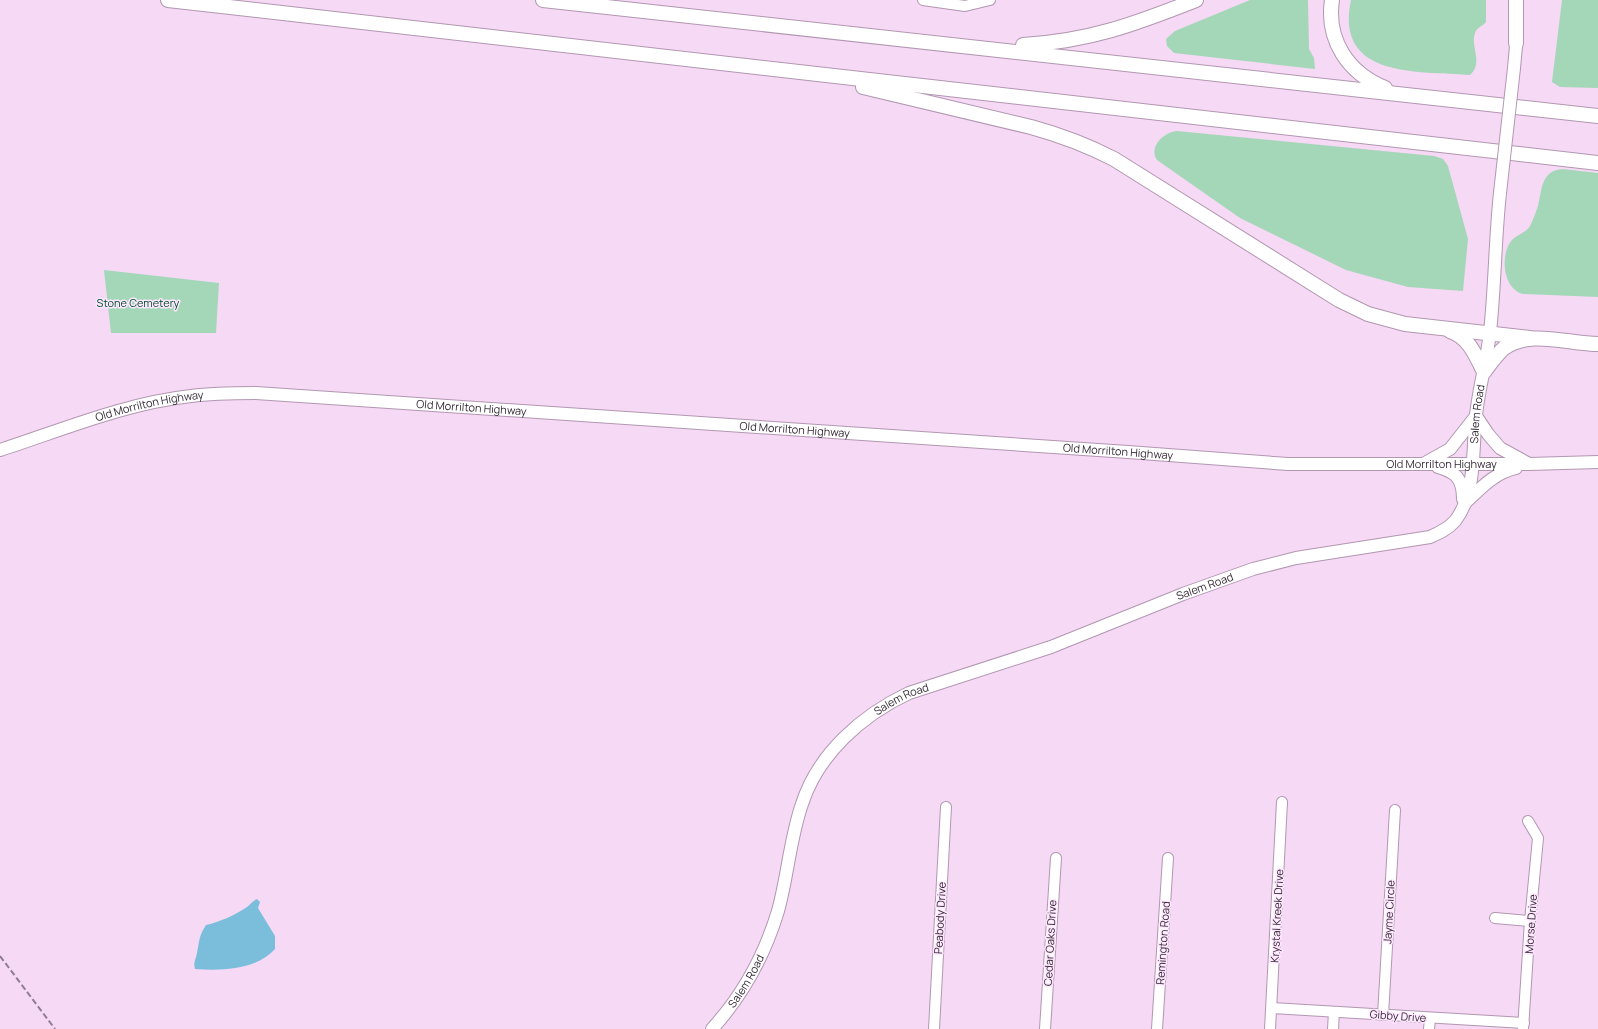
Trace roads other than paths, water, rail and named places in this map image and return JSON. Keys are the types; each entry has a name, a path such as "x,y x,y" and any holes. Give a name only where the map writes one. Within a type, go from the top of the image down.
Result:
{"highway":[{"path":"168,0 1598,163"},
{"path":"543,0 1598,116"},
{"path":"972,46 1048,43 1087,37 1126,28 1196,0"},
{"path":"1332,0 1331,17 1334,35 1347,61 1355,70 1370,81 1405,94"},
{"path":"1516,0 1516,43"},
{"path":"802,73 1017,123 1073,140 1114,159 1348,305 1376,317 1405,324 1598,344"},
{"path":"1432,326 1454,332 1463,337 1473,351 1484,372 1503,349 1518,340 1530,338"}],"main road":[{"name":"Salem Road","path":"712,1029 740,994 762,953 771,931 778,911 802,804 811,782 830,752 854,729 889,702 916,690 1023,657 1078,638 1183,594 1253,568 1296,558 1430,537 1443,531 1455,521 1463,505 1474,464 1476,416 1490,333 1496,229 1522,0"},
{"name":"Old Morrilton Highway","path":"0,450 145,404 191,396 256,393 1128,452 1281,464 1529,464 1598,462"},
{"path":"1424,463 1450,449 1476,416 1500,448 1529,464"},
{"path":"1424,463 1456,474 1462,484 1463,505"},
{"path":"1463,505 1506,470 1529,464"}],"street":[{"path":"924,0 965,6 990,0"},
{"name":"Krystal Kreek Drive","path":"1270,1029 1282,802"},
{"name":"Peabody Drive","path":"934,1029 946,807"},
{"name":"Jayme Circle","path":"1383,1015 1395,810"},
{"name":"Morse Drive","path":"1524,1026 1530,921 1538,838 1528,821"},
{"name":"Cedar Oaks Drive","path":"1045,1029 1056,858"},
{"name":"Remington Road","path":"1157,1029 1168,858"},
{"path":"1496,918 1530,921"},
{"name":"Gibby Drive","path":"1272,1008 1430,1018 1524,1026"},
{"path":"1333,1029 1334,1012"},
{"path":"1429,1029 1430,1018"}],"water":[{"path":"257,899 260,902 258,908 275,936 275,949 258,961 238,968 216,970 195,969 194,962 200,939 206,925 232,915 247,907"}],"railway":[{"path":"0,956 55,1029"}],"park label":[{"name":"Stone Cemetery","path":"138,303"}]}
